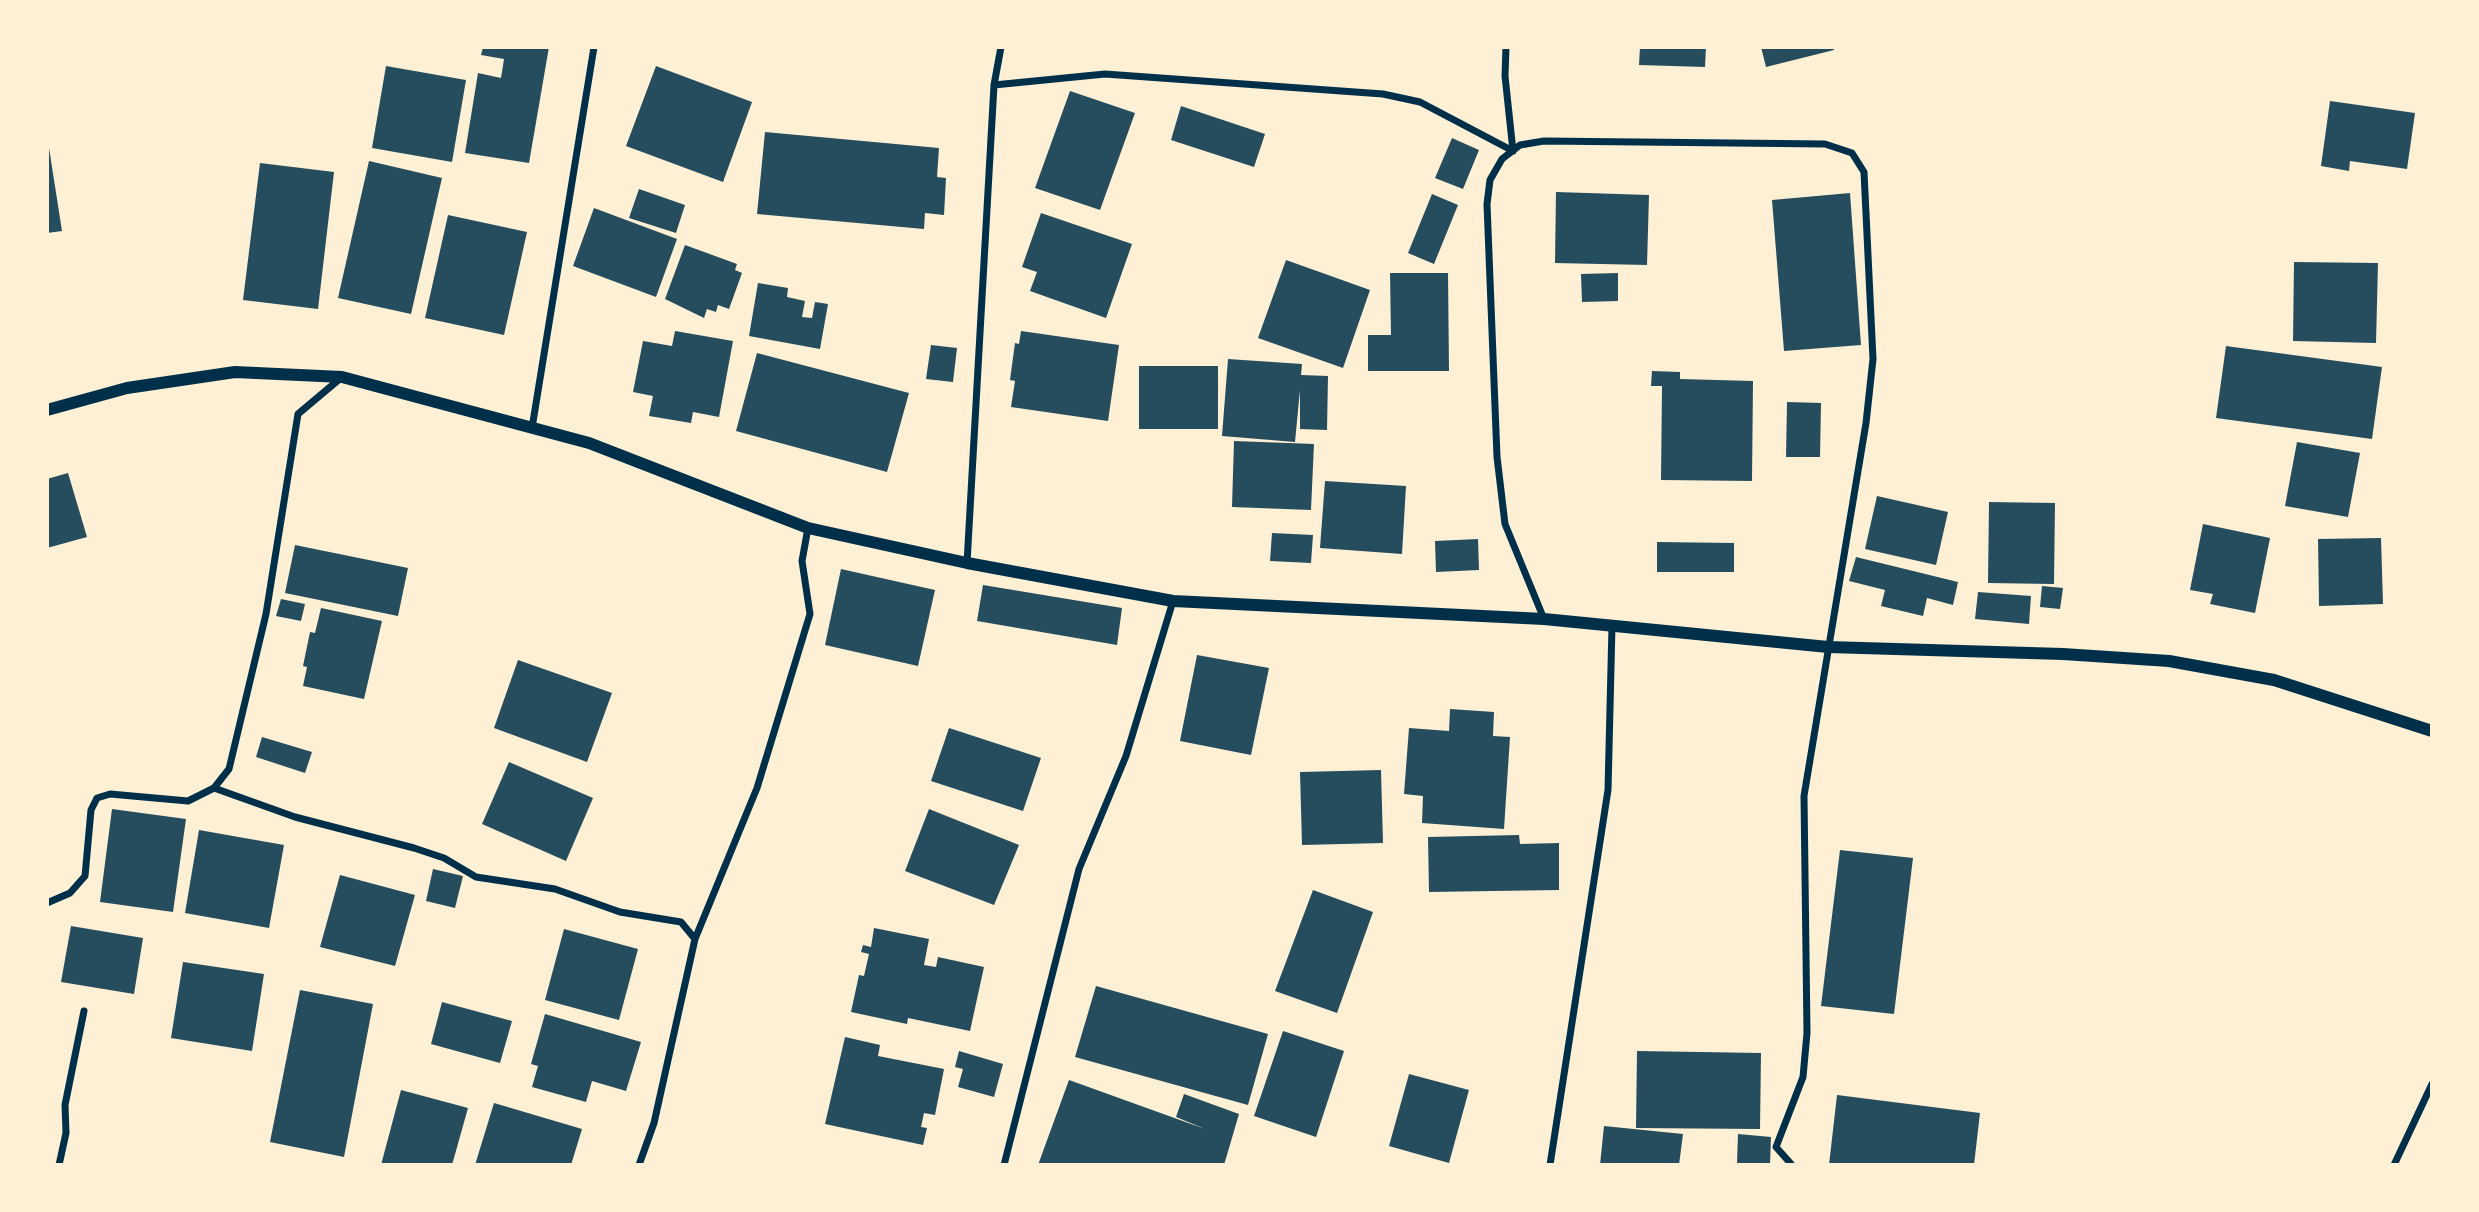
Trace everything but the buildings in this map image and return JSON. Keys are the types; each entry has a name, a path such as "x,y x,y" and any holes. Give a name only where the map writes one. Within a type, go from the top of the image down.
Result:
{"street":[{"path":"533,428 594,47"},
{"path":"967,563 994,85 1001,47"},
{"path":"1506,47 1505,76 1513,151"},
{"path":"994,85 1105,74 1383,94 1420,102 1513,151"},
{"path":"1544,619 1505,524 1497,457 1487,204 1490,180 1502,159 1520,145 1544,141 1825,144 1852,153 1864,172 1873,359 1866,423 1804,796 1807,1033 1803,1077 1776,1147 1792,1165"},
{"path":"47,410 127,388 235,372 342,377 589,443 808,528 967,563 1173,601 1544,619 1828,648 2063,654 2169,661 2274,680 2432,732"},
{"path":"47,903 70,893 85,876 91,810 97,798 110,794 188,801 214,788 229,769 266,614 298,414 342,377"},
{"path":"639,1165 654,1123 695,939 757,788 810,614 802,561 808,528"},
{"path":"1004,1165 1079,869 1126,756 1173,601"},
{"path":"1549,1165 1608,790 1612,626"},
{"path":"214,788 295,817 444,858 476,877 555,890 620,912 681,922 695,939"},
{"path":"60,1165 66,1133 65,1105 84,1011"},
{"path":"2394,1165 2432,1084"}]}
